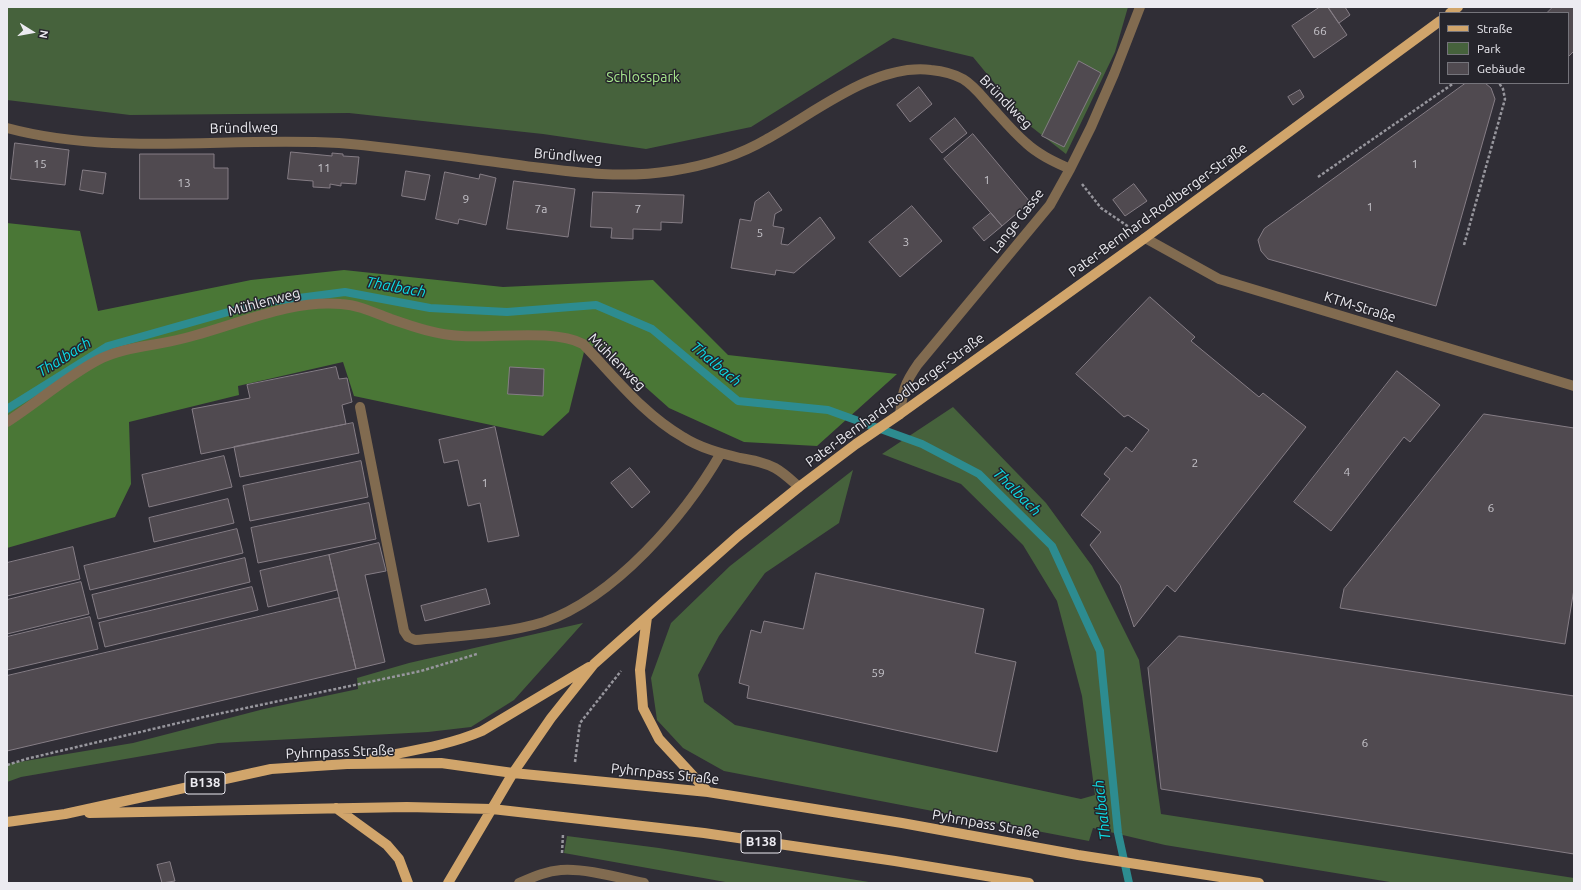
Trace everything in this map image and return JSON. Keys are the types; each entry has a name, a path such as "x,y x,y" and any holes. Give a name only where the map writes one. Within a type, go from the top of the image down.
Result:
{"main road":[{"name":"Pater-Bernhard-Rodlberger-Straße","path":"448,883 513,773 551,718 594,664 738,536 856,444 1145,238 1439,22"},
{"path":"647,617 640,670 643,708 659,739 708,792"},
{"path":"347,764 436,746 467,738 482,731 594,664"},
{"name":"Pyhrnpass Straße","path":"7,822 66,814 271,769 347,764 441,763 513,773 708,792 902,823 1078,855 1260,883"},
{"name":"Pyhrnpass Straße","path":"66,814 407,807 492,809 566,816 704,834 880,859 1029,883"},
{"path":"336,808 387,845 399,859 408,883"}],"street":[{"name":"Lange Gasse","path":"900,414 903,390 908,378 918,364 1050,205 1091,127 1114,74 1140,7"},
{"name":"Bründlweg","path":"7,128 53,137 119,143 148,144 291,141 339,143 582,174 642,174 670,171 722,159 767,140 828,102 861,84 886,74 919,68 940,71 963,79 974,88 1027,144 1043,156 1070,169"},
{"name":"KTM-Straße","path":"1145,238 1219,279 1574,386"},
{"name":"Mühlenweg","path":"7,422 78,372 99,360 115,354 213,331 277,310 301,306 342,304 356,306 422,330 442,334 462,336 541,336 575,340 583,344 644,408 683,438 721,453 774,467 783,472 799,487"},
{"path":"360,407 404,631 408,637 415,640 472,635 522,627 543,622 564,614 588,600 648,549 691,498 721,453"},
{"path":"520,883 539,874 561,870 584,871 644,883"}],"path":[{"path":"1318,177 1453,84"},
{"path":"1464,245 1504,99 1503,89 1500,84"},
{"path":"1070,169 1101,208 1145,238"},
{"path":"7,765 26,759 208,716 421,672 480,653"},
{"path":"572,779 580,723 624,667 640,670"},
{"path":"563,834 566,816"}],"green space":[{"name":"Schlosspark","path":"7,7 1128,7 1115,52 1066,154 1029,125 973,57 893,38 751,127 646,149 543,134 349,113 130,115 7,100"},
{"path":"7,223 80,231 98,311 251,280 344,270 503,287 653,280 728,355 897,374 817,446 744,442 669,408 606,352 586,344 569,412 543,436 354,396 343,362 238,386 239,395 129,422 131,484 115,517 7,548"},
{"path":"953,407 1046,503 1092,566 1139,660 1161,814 1574,878 1574,883 1396,883 1165,845 1093,828 1089,841 724,771 683,748 657,720 651,678 671,623 730,566 853,470 839,523 765,573 719,636 698,675 704,702 735,725 1081,799 1095,795 1082,696 1057,601 1023,545 961,484 882,454"},
{"path":"583,623 514,700 471,727 428,732 218,743 21,777 7,782 7,764 133,743 264,709 358,689 357,678 409,663"},
{"path":"567,836 659,848 875,883 731,883 564,853"}],"building":[{"path":"1320,7 1328,7 1347,35 1314,58 1292,26"},
{"path":"1328,7 1345,7 1350,15 1339,23"},
{"path":"1553,7 1574,7 1574,51 1569,56 1569,12 1548,12"},
{"path":"1079,61 1101,73 1064,147 1042,136"},
{"path":"1465,84 1486,84 1491,88 1495,99 1436,306 1268,259 1261,251 1258,240 1264,229"},
{"path":"919,87 932,104 910,122 897,105"},
{"path":"1300,90 1304,97 1293,105 1288,97"},
{"path":"955,118 967,133 942,153 930,139"},
{"path":"973,134 1030,202 1002,226 944,159"},
{"path":"15,143 69,150 65,185 11,179"},
{"path":"291,152 332,156 332,153 343,154 343,156 359,157 356,184 341,183 341,186 330,184 330,188 313,187 313,181 288,179"},
{"path":"140,154 214,154 214,168 228,168 228,199 140,199"},
{"path":"83,170 106,173 103,194 80,190"},
{"path":"406,171 430,175 425,200 402,196"},
{"path":"445,172 479,179 480,174 496,178 486,225 459,219 458,224 436,219"},
{"path":"514,181 575,189 568,237 507,229"},
{"path":"1134,184 1147,201 1125,216 1113,200"},
{"path":"593,192 684,195 682,223 661,222 661,230 633,229 633,239 611,238 612,228 591,227"},
{"path":"769,192 782,210 775,214 773,226 784,228 781,244 788,245 820,217 835,238 794,273 776,270 775,275 731,268 740,219 751,221 755,202"},
{"path":"912,206 942,241 900,277 869,242"},
{"path":"991,213 1002,226 984,241 973,228"},
{"path":"1150,297 1195,337 1191,341 1259,397 1263,393 1306,427 1175,592 1167,585 1134,627 1120,585 1090,545 1101,532 1081,515 1110,479 1104,474 1126,447 1132,452 1149,430 1128,415 1124,417 1076,374"},
{"path":"336,367 339,379 347,378 352,402 342,405 346,424 201,454 192,409 250,398 247,385"},
{"path":"510,367 544,369 543,396 508,394"},
{"path":"1397,371 1440,405 1410,442 1404,437 1331,531 1294,502"},
{"path":"1484,414 1574,428 1574,589 1565,644 1340,608 1344,589"},
{"path":"353,423 359,453 240,477 234,447"},
{"path":"495,427 519,536 488,542 480,503 468,506 458,460 444,463 439,440"},
{"path":"224,456 232,487 149,507 142,475"},
{"path":"361,461 368,497 250,521 243,486"},
{"path":"630,468 650,492 632,508 611,483"},
{"path":"228,499 234,523 154,542 149,518"},
{"path":"369,503 376,539 258,563 251,528"},
{"path":"237,529 243,553 90,590 84,566"},
{"path":"379,543 386,571 365,575 385,662 356,669 329,555"},
{"path":"73,547 80,579 7,596 7,563"},
{"path":"329,555 337,590 268,607 260,571"},
{"path":"245,558 250,582 98,619 92,595"},
{"path":"816,573 984,609 975,653 1016,662 997,752 747,698 749,686 739,683 751,630 761,633 764,621 803,629"},
{"path":"81,582 89,614 7,634 7,600"},
{"path":"252,587 258,610 105,647 99,623"},
{"path":"486,589 490,604 425,621 421,606"},
{"path":"339,598 356,669 7,751 7,676"},
{"path":"90,617 98,649 7,670 7,637"},
{"path":"1179,636 1574,696 1574,854 1161,789 1148,668"},
{"path":"170,862 175,881 162,883 157,865"}],"waterway":[{"name":"Thalbach","path":"7,409 108,346 260,303 345,292 430,308 507,312 596,305 652,329 738,401 828,410 922,444 979,474 1052,546 1100,651 1118,833 1129,883"}]}
